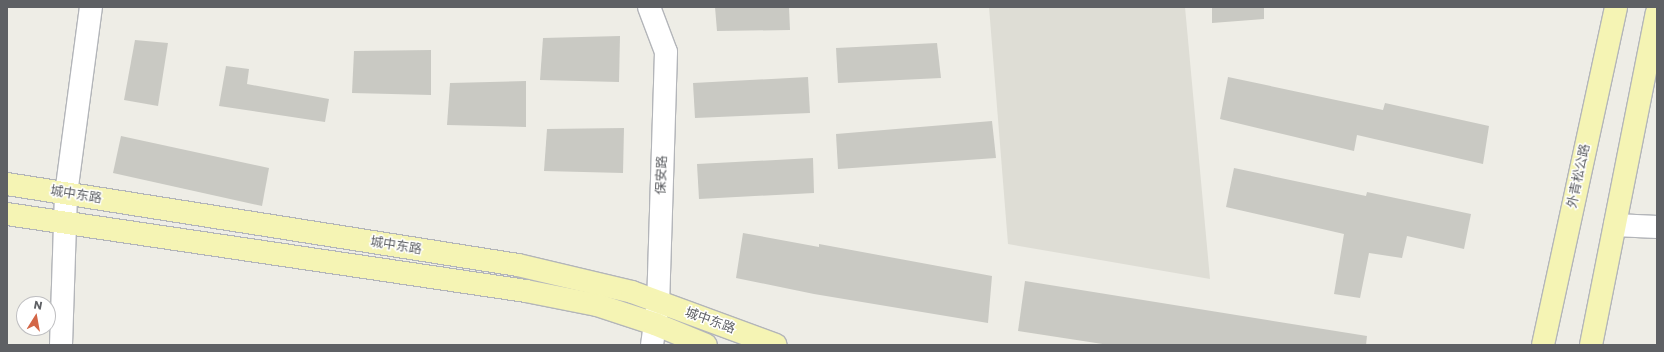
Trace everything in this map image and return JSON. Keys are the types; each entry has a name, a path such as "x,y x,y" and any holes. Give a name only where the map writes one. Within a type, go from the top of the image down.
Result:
{"main road":[{"name":"外青松公路","path":"1543,345 1616,7"},
{"path":"1591,345 1657,13"},
{"name":"城中东路","path":"7,184 518,265 632,292 776,345"},
{"name":"城中东路","path":"7,214 65,224 526,291 597,305 653,335 706,345"}],"street":[{"path":"61,345 66,194 91,7"},
{"name":"保安路","path":"649,7 666,52 658,302 653,335"},
{"path":"1615,225 1657,227"}],"shaded area":[{"path":"989,7 1185,7 1210,279 1008,244"}],"building":[{"path":"715,7 789,7 790,30 717,31"},
{"path":"1212,7 1264,7 1264,19 1212,23"},
{"path":"620,36 619,82 540,80 543,38"},
{"path":"135,40 168,43 158,106 124,100"},
{"path":"937,43 941,78 838,83 836,48"},
{"path":"431,50 431,95 352,93 354,51"},
{"path":"226,66 249,69 247,84 329,99 325,122 219,106"},
{"path":"808,77 810,113 695,118 693,83"},
{"path":"1228,77 1383,110 1385,103 1489,126 1483,164 1357,135 1354,151 1220,119"},
{"path":"526,81 526,127 447,125 450,83"},
{"path":"992,121 996,158 838,169 836,134"},
{"path":"624,128 623,173 544,171 547,129"},
{"path":"121,136 269,168 262,206 113,173"},
{"path":"813,158 814,193 699,199 697,164"},
{"path":"1234,168 1366,196 1367,192 1471,214 1464,249 1407,236 1402,258 1369,253 1360,298 1334,294 1344,234 1226,207"},
{"path":"743,233 819,247 819,244 992,276 988,323 814,294 736,278"},
{"path":"1025,281 1367,336 1366,345 1109,345 1018,331"}]}
